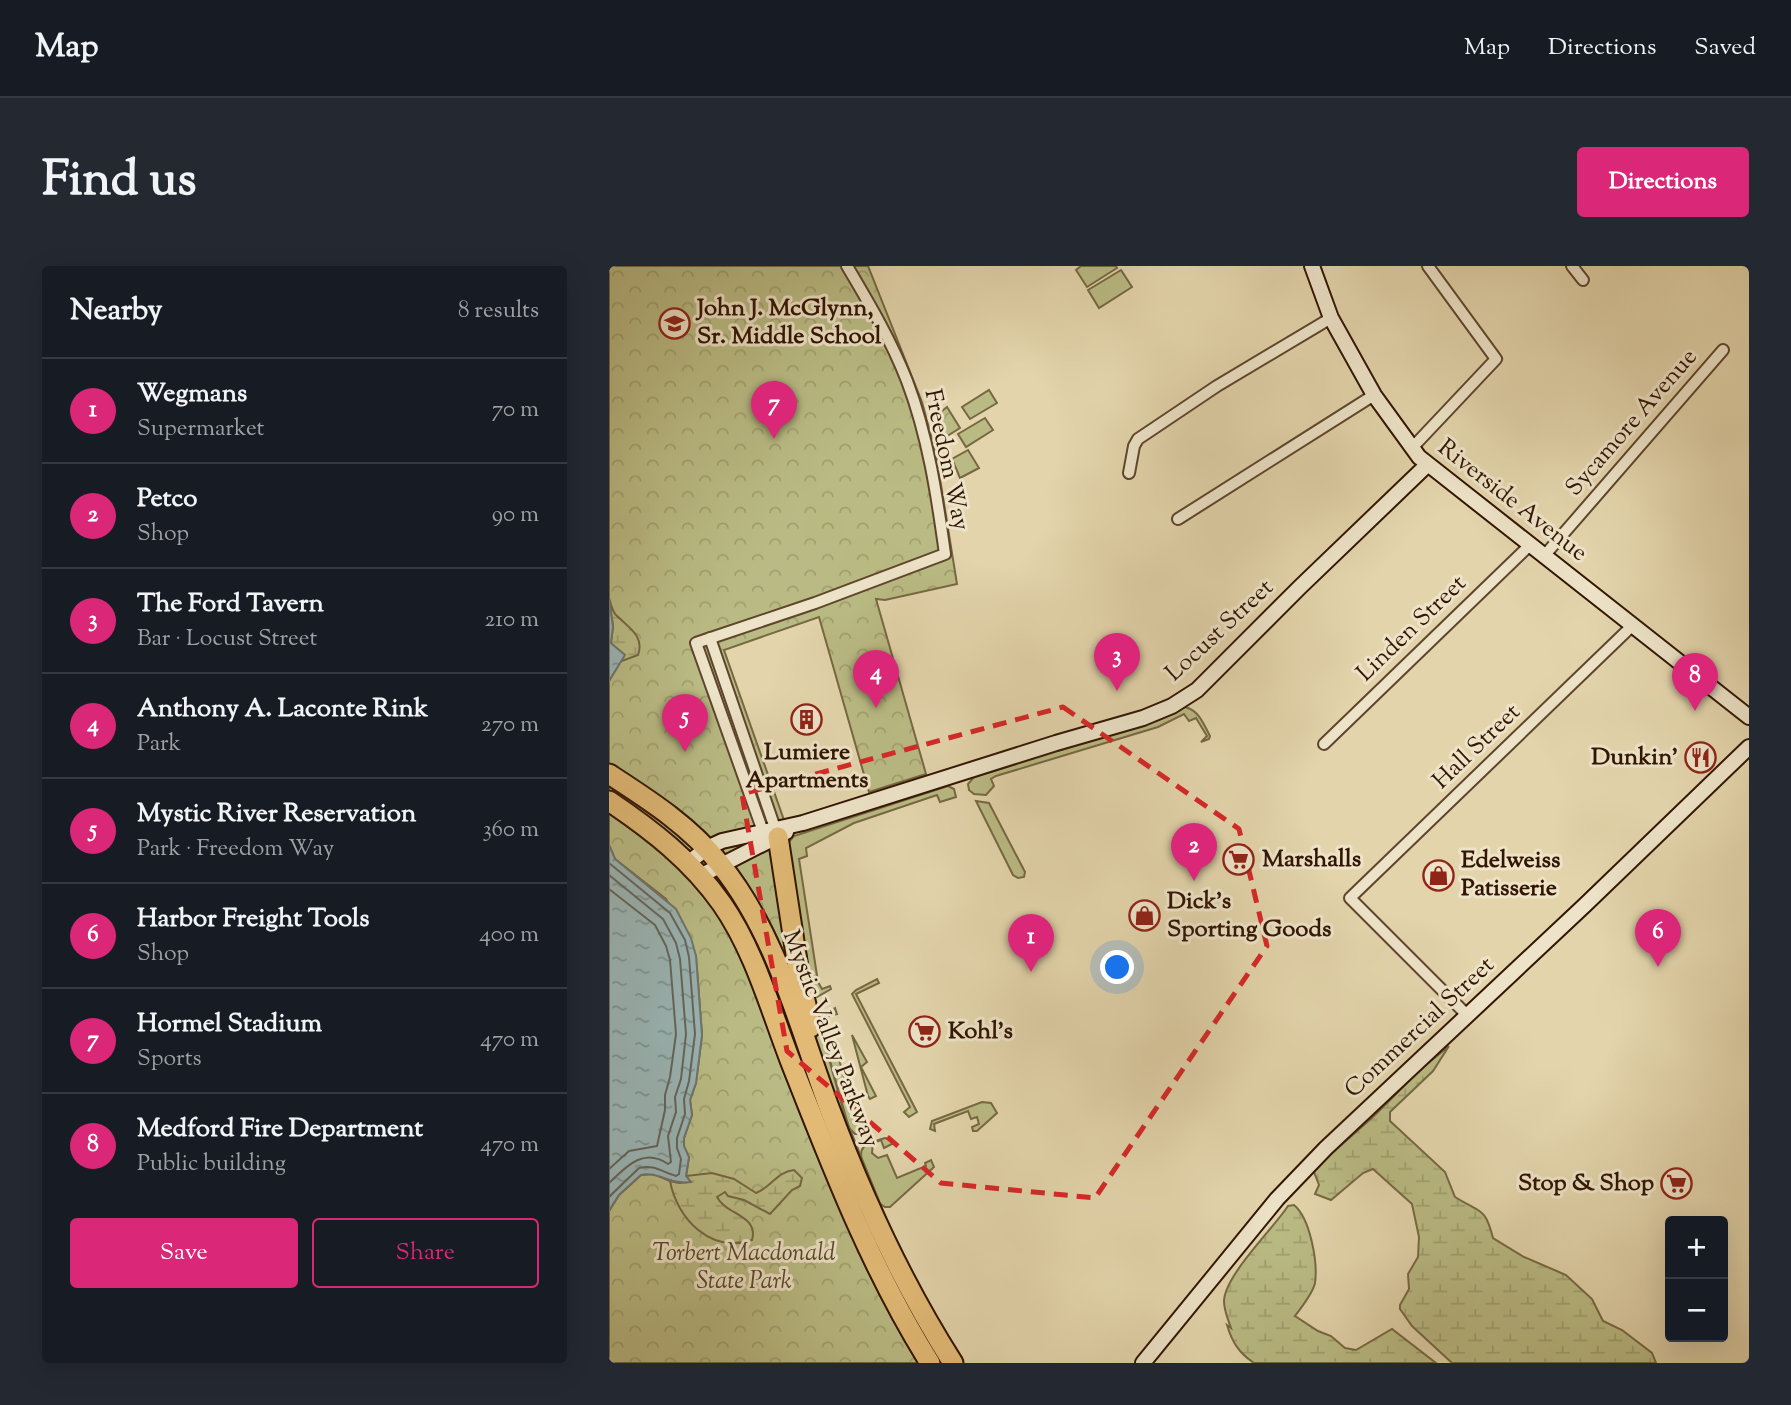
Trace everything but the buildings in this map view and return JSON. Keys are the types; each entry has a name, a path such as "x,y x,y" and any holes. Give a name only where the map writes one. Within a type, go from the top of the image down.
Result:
{"highway":[{"name":"Mystic Valley Parkway","path":"611,775 667,813 707,848 741,891 763,931 860,1186 883,1238 924,1316 953,1363"},
{"name":"Mystic Valley Parkway","path":"609,801 660,838 694,869 724,906 740,935 854,1221 890,1295 930,1363"},
{"path":"771,835 825,1096"}],"street":[{"name":"Freedom Way","path":"771,835 696,643 823,600 945,554 926,444 916,406 882,327 847,266"},
{"name":"Riverside Avenue","path":"1312,266 1331,318 1374,395 1427,465 1749,717"},
{"path":"1412,448 1496,359 1427,266"},
{"path":"1572,266 1583,280"},
{"path":"1129,474 1134,446 1138,439 1217,386 1331,318"},
{"name":"Sycamore Avenue","path":"1544,556 1723,349"},
{"path":"1178,519 1374,395"},
{"name":"Locust Street","path":"694,869 721,865 771,835 803,823 1143,718 1182,700 1197,690 1427,465"},
{"name":"Linden Street","path":"1324,744 1530,545"},
{"name":"Hall Street","path":"1467,1015 1350,898 1633,625"},
{"path":"710,638 771,835"},
{"name":"Commercial Street","path":"1143,1363 1295,1180 1403,1074 1749,747"},
{"name":"Locust Street","path":"694,869 707,848 722,841 771,835"}],"highlighted area":[{"path":"1063,707 1239,829 1267,946 1095,1198 941,1183 787,1051 742,794"}],"green space":[{"name":"Torbert Macdonald State Park","path":"609,266 868,266 922,402 936,454 957,584 885,600 876,599 926,774 869,792 819,617 724,650 785,823 786,849 809,985 845,1117 890,1228 892,1245 960,1363 609,1363 609,1211 619,1195 641,1175 654,1174 674,1183 686,1176 689,1157 683,1146 692,1115 690,1100 696,1083 702,1035 696,956 666,899 615,859 609,845 609,681 619,662 609,600"},
{"path":"1081,266 1117,268 1087,287 1076,270"},
{"path":"1121,270 1132,287 1099,308 1088,290"},
{"path":"989,390 997,403 970,419 962,407"},
{"path":"947,407 960,428 944,438 937,415"},
{"path":"985,418 993,430 966,447 958,434"},
{"path":"968,450 979,468 960,478 952,459"},
{"path":"609,598 615,613 634,632 640,648 638,655 619,662 611,643 613,626"},
{"path":"1185,707 1201,718 1209,739 1201,742 1207,736 1196,718 1189,721 1184,714 1158,727 996,776 991,779 994,786 986,795 974,794 969,790 968,784 974,777 1161,719"},
{"path":"948,786 954,789 956,797 940,802 937,795 854,823 806,848 807,856 799,859 818,982 822,989 830,986 831,989 817,997 809,985 786,846 794,836"},
{"path":"976,801 989,803 1025,872 1024,877 1013,875"},
{"path":"877,979 879,983 856,994 917,1112 909,1117 904,1112 910,1107 852,994"},
{"path":"835,1008 837,1014 827,1017 851,1102 864,1129 872,1127 863,1134 855,1134 849,1128 819,1022 822,1013 823,1015"},
{"path":"852,1035 867,1062 861,1067 876,1096 870,1099 868,1096"},
{"path":"1449,1046 1433,1071 1390,1112 1390,1121 1445,1172 1455,1197 1484,1215 1493,1238 1524,1257 1566,1275 1592,1299 1603,1321 1622,1330 1652,1353 1656,1363 1452,1363 1412,1326 1400,1309 1409,1289 1408,1274 1418,1257 1419,1237 1412,1204 1373,1169 1363,1173 1331,1200 1315,1194 1319,1185 1315,1168"},
{"path":"982,1102 991,1103 997,1113 977,1131 973,1131 972,1127 979,1124 977,1117 971,1119 968,1111 934,1124 935,1131 930,1129 932,1121"},
{"path":"885,1138 890,1139 892,1144 884,1148 881,1140 873,1143 872,1153 878,1158 887,1155 897,1178 926,1166 925,1163 931,1160 934,1167 890,1207 879,1203 861,1153 865,1146"},
{"path":"794,1170 802,1178 800,1186 792,1190 770,1214 744,1200 728,1196 725,1192 717,1197 727,1208 751,1225 752,1240 737,1243 710,1238 698,1230 680,1208 670,1181 690,1182 686,1176 712,1173 734,1179 756,1193 783,1174"},
{"path":"1294,1205 1300,1211 1308,1230 1316,1274 1312,1291 1295,1316 1331,1336 1345,1348 1356,1350 1392,1329 1436,1363 1254,1363 1240,1351 1227,1325 1231,1328 1224,1305 1226,1290 1251,1252 1288,1206"}],"water":[{"path":"609,600 613,626 611,643 625,655 609,681"},
{"path":"609,845 615,859 676,909 691,938 696,956 702,1035 696,1083 690,1100 692,1115 684,1138 689,1157 686,1176 691,1182 641,1175 619,1195 609,1211"}],"place":[{"name":"John J. McGlynn, Sr. Middle School","path":"674,323"},
{"name":"Hormel Stadium","path":"774,439"},
{"name":"The Ford Tavern","path":"1117,691"},
{"name":"Anthony A. Laconte Rink","path":"876,708"},
{"name":"Medford Fire Department","path":"1695,711"},
{"name":"Lumiere Apartments","path":"807,719"},
{"name":"Mystic River Reservation","path":"685,752"},
{"name":"Dunkin'","path":"1701,758"},
{"name":"Marshalls","path":"1239,860"},
{"name":"Edelweiss Patisserie","path":"1438,875"},
{"name":"Petco","path":"1194,881"},
{"name":"Dick's Sporting Goods","path":"1144,916"},
{"name":"Harbor Freight Tools","path":"1658,967"},
{"name":"Wegmans","path":"1031,972"},
{"name":"Kohl's","path":"925,1032"},
{"name":"Stop & Shop","path":"1677,1184"}]}
